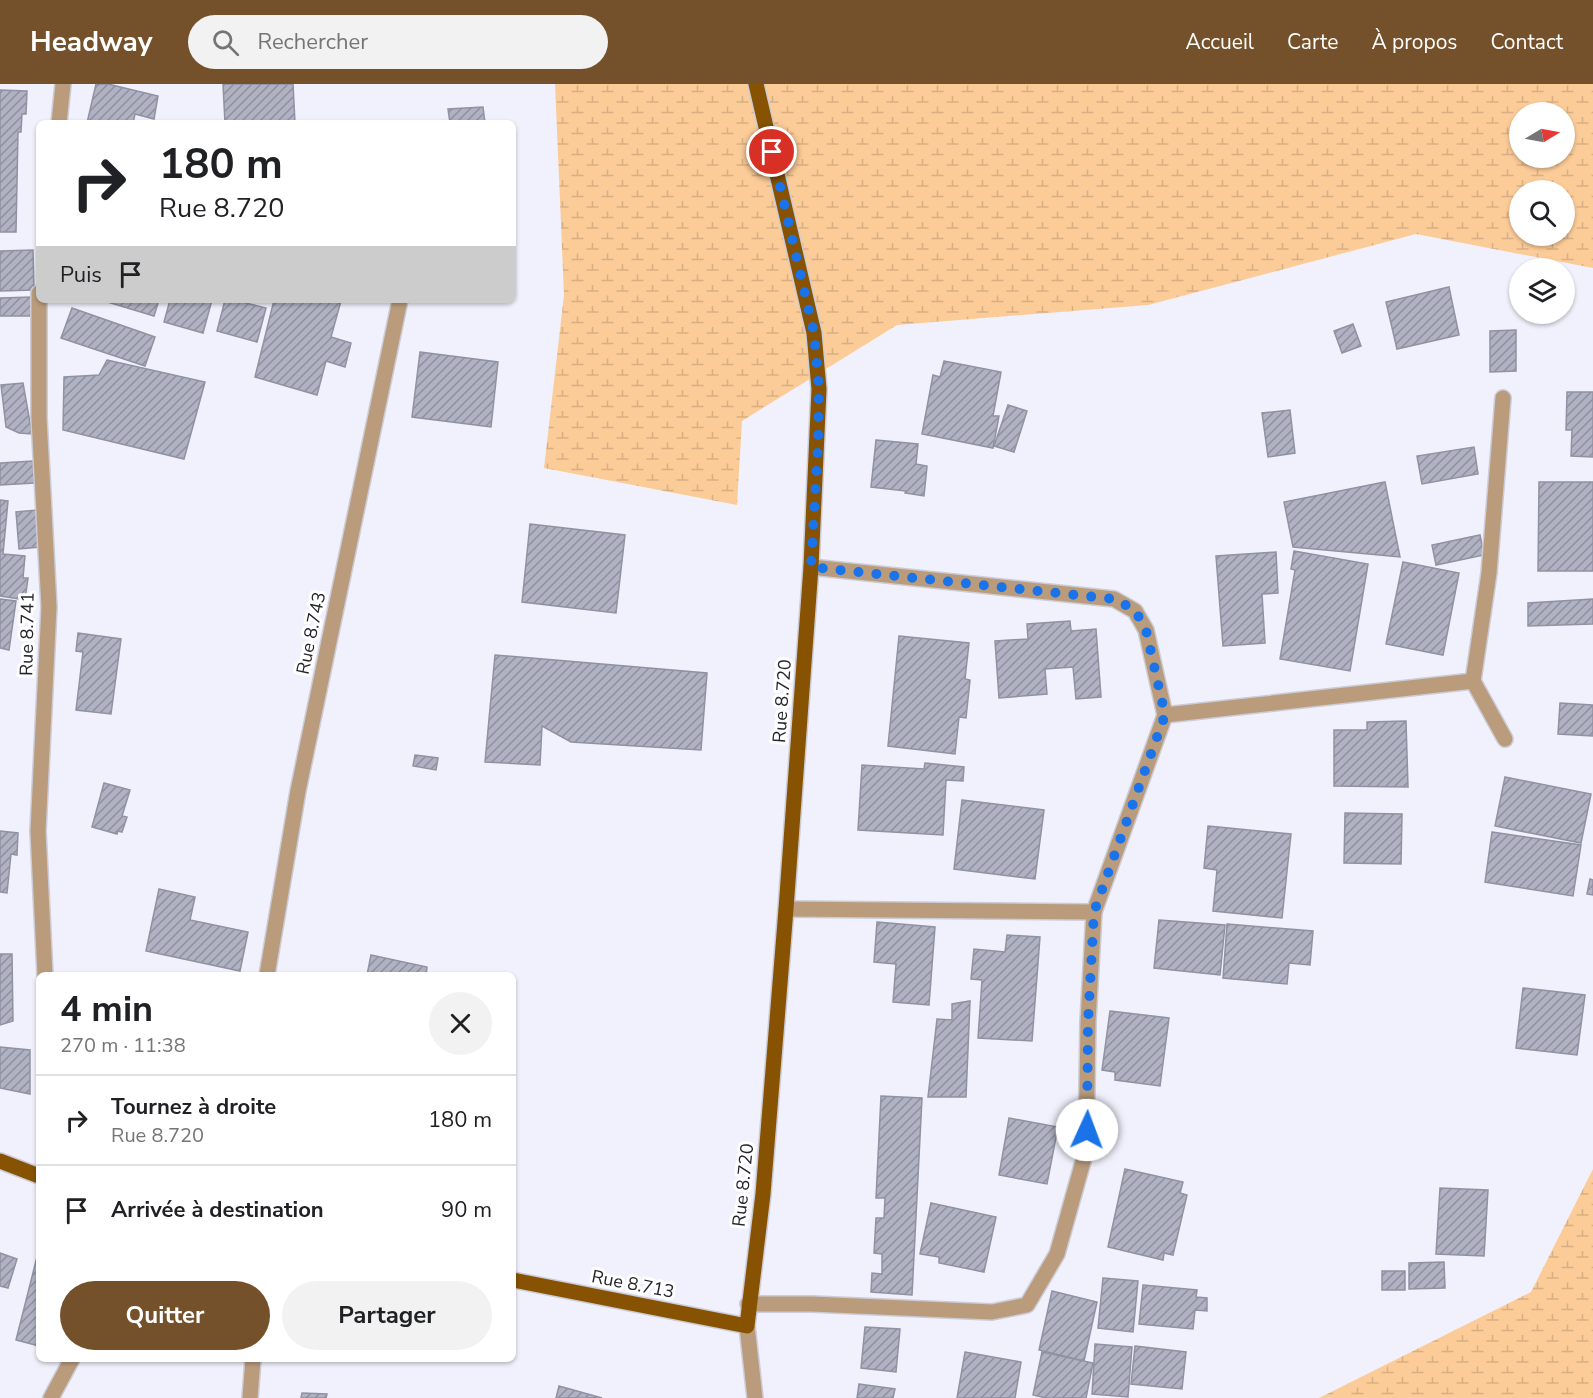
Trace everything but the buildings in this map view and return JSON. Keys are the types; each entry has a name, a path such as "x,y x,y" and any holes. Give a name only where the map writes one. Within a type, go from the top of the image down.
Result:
{"main road":[{"name":"Rue 8.720","path":"747,1326 763,1194 786,909 811,567 819,389 814,333 756,84"},
{"path":"0,1161 36,1175"},
{"name":"Rue 8.713","path":"516,1281 747,1326"}],"street":[{"path":"59,120 63,84"},
{"name":"Rue 8.741","path":"39,303 39,418 49,607 38,831 45,972"},
{"name":"Rue 8.743","path":"268,972 298,791 399,303"},
{"path":"1503,398 1489,573 1473,681 1505,739"},
{"path":"748,1304 812,1304 992,1312 1027,1305 1058,1254 1086,1151 1088,1022 1094,912 1165,715 1146,630 1135,610 1114,599 811,567"},
{"path":"1165,715 1473,681"},
{"path":"786,909 1094,912"},
{"path":"747,1326 755,1398"},
{"path":"51,1398 70,1362"},
{"path":"250,1398 253,1362"}],"green space":[{"path":"555,84 1593,84 1593,268 1575,265 1575,258 1541,258 1416,234 1148,305 897,325 742,421 737,505 544,468 564,295"},
{"path":"1593,1169 1593,1398 1319,1398 1531,1292"}],"route":[{"path":"772,152 814,333 819,389 811,567 1114,599 1135,610 1146,630 1165,715 1094,912 1088,1022 1087,1130"}]}
